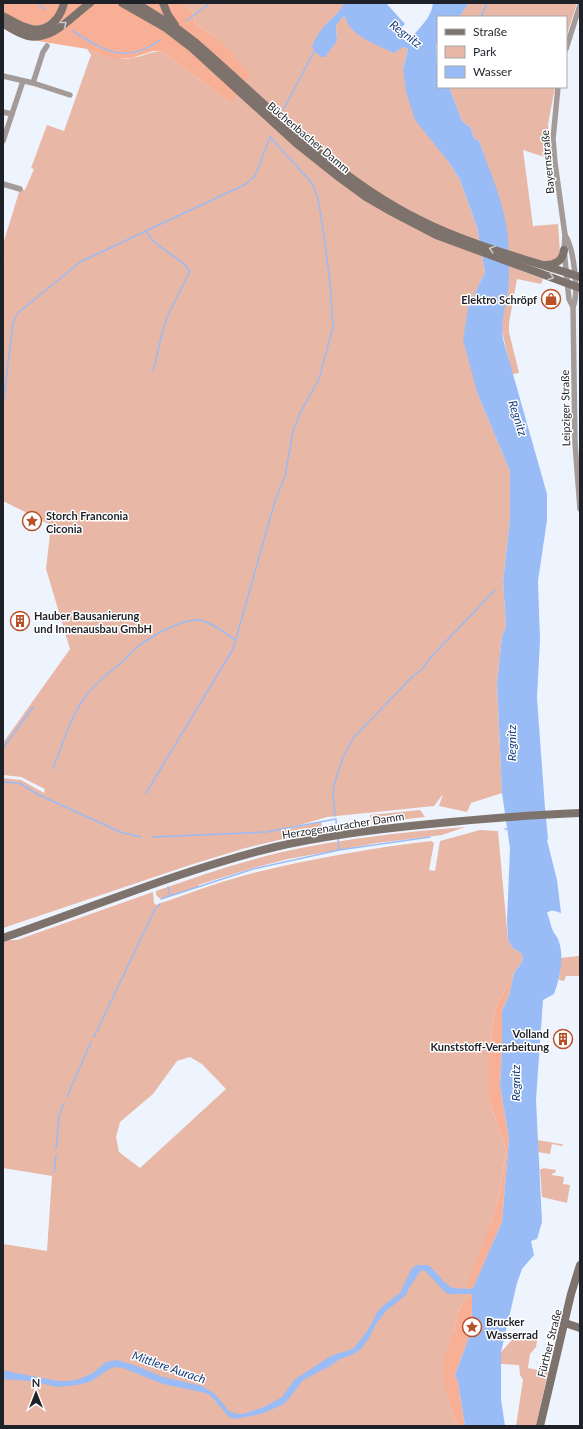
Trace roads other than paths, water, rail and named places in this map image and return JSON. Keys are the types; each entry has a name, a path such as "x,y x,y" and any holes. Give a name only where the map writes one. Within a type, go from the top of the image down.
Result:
{"main road":[{"path":"3,16 22,26 38,30 55,22 61,13 64,3"},
{"path":"3,24 21,34 28,36 41,36 57,29 90,3"},
{"path":"117,3 141,14"},
{"name":"Büchenbacher Damm","path":"122,3 166,28 192,48 300,137 341,176 406,213 461,241 521,263 578,287"},
{"name":"Büchenbacher Damm","path":"136,3 179,30 196,43 237,84"},
{"path":"163,3 170,18 179,30"},
{"path":"542,265 557,263 563,257 564,250"},
{"name":"Büchenbacher Damm","path":"521,263 542,265 578,276"},
{"name":"Herzogenauracher Damm","path":"3,938 192,872 275,847 324,837 374,830 547,814 580,813"},
{"name":"Fürther Straße","path":"540,1426 573,1286 580,1265"},
{"path":"565,1323 580,1328"}],"street":[{"path":"567,46 580,5"},
{"path":"32,83 43,52 47,46"},
{"path":"3,76 24,80 70,95"},
{"path":"3,141 24,80"},
{"name":"Bayernstraße","path":"558,88 554,139 555,163 565,235 564,250 567,273"},
{"path":"3,112 12,114"},
{"path":"3,184 20,189"},
{"name":"Bayernstraße","path":"565,235 570,246 578,276"},
{"path":"567,273 568,284"},
{"path":"578,276 578,287"},
{"name":"Leipziger Straße","path":"568,284 569,299 573,307"},
{"name":"Leipziger Straße","path":"578,287 573,307 577,368 575,442 580,509"}],"water":[{"name":"Regnitz","path":"344,3 386,3 405,24 401,28 412,37 428,17 433,3 469,3 460,16 437,16 437,88 449,88 462,121 471,128 474,138 479,141 504,213 508,238 509,281 503,317 503,339 547,494 547,520 538,581 540,640 537,698 547,840 557,880 561,913 552,911 547,913 552,929 558,938 561,953 561,967 554,994 543,1000 536,1100 542,1222 537,1239 531,1241 534,1255 522,1269 517,1283 501,1352 501,1399 505,1426 465,1426 458,1382 455,1375 472,1329 472,1294 449,1294 445,1292 424,1270 419,1273 406,1295 386,1311 376,1324 369,1338 361,1349 303,1380 288,1400 282,1405 261,1414 235,1419 228,1416 211,1396 206,1393 163,1384 123,1368 114,1367 90,1382 58,1387 30,1381 3,1379 3,1371 6,1371 58,1381 68,1381 79,1379 93,1373 106,1362 116,1360 134,1365 163,1377 202,1386 215,1394 229,1411 237,1414 243,1414 264,1407 282,1397 294,1380 329,1357 354,1348 368,1330 378,1311 400,1293 412,1268 417,1265 427,1265 431,1267 444,1282 452,1288 473,1288 502,1222 509,1139 500,1085 502,1011 509,995 514,973 522,962 523,957 521,953 513,948 508,940 507,920 510,848 502,793 497,684 502,636 506,627 503,581 510,520 510,471 478,395 463,340 468,308 485,272 477,227 460,180 448,161 415,120 406,92 403,69 408,49 403,47 394,53 369,41 352,29 344,16 336,25 337,41 325,57 321,57 314,51 312,47 317,36 324,26 343,6"}],"waterway":[{"path":"37,3 45,9"},
{"path":"186,21 210,3"},
{"path":"481,16 487,3"},
{"path":"73,31 95,44 115,52 136,52 148,48 160,40"},
{"path":"283,110 315,50"},
{"path":"19,312 80,262 246,184 255,176 270,137 312,183 315,190 319,204 330,282 333,327 319,379 300,413 293,431 285,476 275,501 233,649 146,793"},
{"path":"147,232 156,243 185,265 190,271 164,326 153,371"},
{"path":"3,405 13,323 17,314"},
{"path":"385,705 413,676 422,669 430,658 495,590"},
{"path":"53,769 63,741 85,697 97,683 139,646 155,635 173,626 198,620 207,622 236,640"},
{"path":"3,748 33,707"},
{"path":"335,816 333,795 334,785 343,757 354,737 383,707"},
{"path":"3,782 19,783 39,795 120,832 141,837"},
{"path":"152,837 266,832 336,819"},
{"path":"336,820 337,832"},
{"path":"338,838 339,850 430,837"},
{"path":"168,887 170,896 253,869 339,850"},
{"path":"161,899 170,896"},
{"path":"94,1037 155,909 160,904"},
{"path":"67,1097 91,1042"},
{"path":"56,1149 59,1116 64,1103"},
{"path":"54,1172 56,1155"}],"place":[{"name":"Elektro Schröpf","path":"551,299"},
{"name":"Storch Franconia Ciconia","path":"32,521"},
{"name":"Hauber Bausanierung und Innenausbau GmbH","path":"20,621"},
{"name":"Volland Kunststoff-Verarbeitung","path":"563,1039"},
{"name":"Brucker Wasserrad","path":"472,1327"}],"water label":[{"name":"Mittlere Aurach","path":"169,1367"}]}
